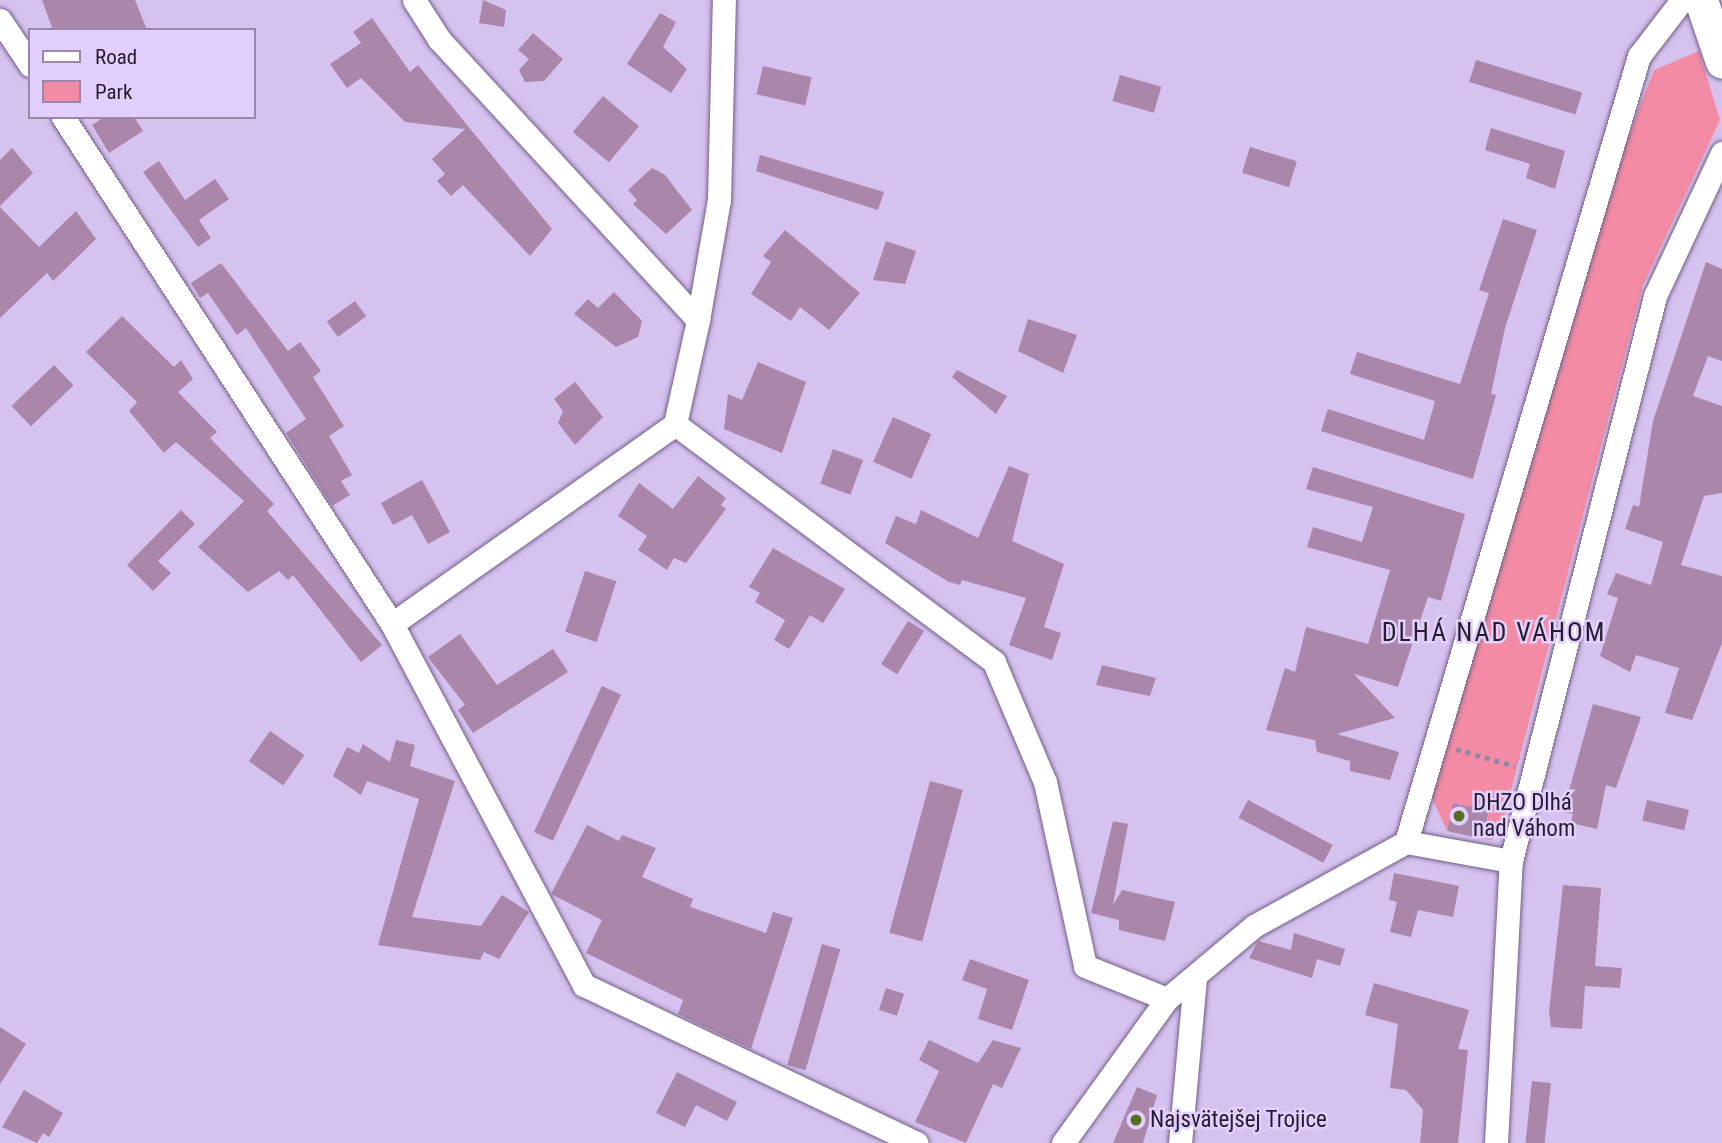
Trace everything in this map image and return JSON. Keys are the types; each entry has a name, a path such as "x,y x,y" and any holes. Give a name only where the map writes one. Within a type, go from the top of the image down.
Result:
{"main road":[{"path":"1701,0 1722,62"}],"street":[{"path":"414,0 439,39 698,320"},
{"path":"392,624 675,424 698,320 719,200 724,0"},
{"path":"1406,842 1639,56 1682,0"},
{"path":"0,20 28,62"},
{"path":"64,119 392,624 584,985 916,1143"},
{"path":"1496,1143 1511,861 1655,296 1722,153"},
{"path":"675,424 994,662 1045,782 1085,966 1167,999"},
{"path":"1063,1143 1167,999 1254,926 1406,842 1511,861"},
{"path":"1180,1143 1195,978"}],"path":[{"path":"1435,744 1534,771"}],"green space":[{"path":"1699,51 1720,120 1643,285 1502,825 1492,840 1483,839 1491,801 1473,797 1471,807 1453,803 1447,831 1432,798 1597,215 1654,70"}],"building":[{"path":"42,0 135,0 146,28 52,28"},
{"path":"483,0 506,10 504,27 479,23"},
{"path":"660,13 676,22 663,47 687,69 671,93 627,64"},
{"path":"372,18 410,72 418,65 552,229 530,256 463,185 451,196 437,181 445,174 432,159 465,129 405,122 361,78 347,88 330,64 361,43 353,32"},
{"path":"533,33 563,59 544,81 525,82 519,70 529,59 518,50"},
{"path":"1476,60 1582,92 1575,114 1469,82"},
{"path":"763,66 812,77 805,106 756,94"},
{"path":"1120,75 1161,87 1154,113 1113,101"},
{"path":"603,96 639,126 609,162 573,132"},
{"path":"101,119 135,119 143,131 109,153 92,125"},
{"path":"1491,128 1565,151 1555,189 1526,178 1530,164 1485,150"},
{"path":"1250,147 1297,161 1289,187 1242,173"},
{"path":"12,148 33,173 0,206 0,160"},
{"path":"760,155 884,192 878,210 756,171"},
{"path":"159,161 185,200 215,179 229,199 199,220 211,238 198,247 143,172"},
{"path":"652,168 665,175 692,210 666,234 633,204 637,200 628,190"},
{"path":"0,207 39,247 76,211 96,239 53,281 47,273 0,318"},
{"path":"1503,219 1537,230 1505,328 1491,394 1496,395 1473,479 1321,431 1328,409 1424,440 1435,401 1350,374 1357,352 1460,384 1489,293 1479,290"},
{"path":"785,230 860,293 829,330 800,307 791,321 751,294 771,262 763,256"},
{"path":"886,241 916,251 905,284 873,280"},
{"path":"1706,262 1722,269 1722,361 1708,356 1693,396 1722,406 1722,493 1704,496 1681,565 1722,576 1722,643 1692,720 1665,713 1679,668 1636,655 1630,672 1600,656 1618,598 1607,594 1616,573 1651,585 1663,542 1625,529 1633,505 1639,507 1653,421"},
{"path":"221,263 288,351 300,342 321,371 313,377 344,426 329,436 352,475 341,481 350,495 332,506 286,433 306,419 246,328 237,335 208,293 200,298 191,283"},
{"path":"614,292 642,321 638,337 616,347 574,314 588,299 598,308"},
{"path":"355,301 366,316 338,337 327,322"},
{"path":"122,316 174,367 181,360 193,379 178,392 217,432 210,438 274,504 267,511 382,645 361,662 293,575 288,580 279,571 248,592 198,547 244,501 176,442 164,453 129,411 137,402 86,352"},
{"path":"1028,319 1077,335 1063,373 1018,351"},
{"path":"758,362 806,382 782,453 724,429 728,394 742,400"},
{"path":"54,365 73,385 31,426 12,406"},
{"path":"957,370 1007,396 996,414 952,377"},
{"path":"575,382 603,417 575,445 558,423 563,411 554,399"},
{"path":"893,417 931,434 911,479 873,462"},
{"path":"833,449 863,460 850,495 820,484"},
{"path":"1009,466 1029,474 1012,541 1064,564 1044,627 1061,633 1052,660 1009,645 1026,598 962,580 960,585 949,582 885,543 896,516 916,524 921,510 978,538"},
{"path":"1313,467 1465,514 1441,601 1428,597 1398,687 1354,674 1395,718 1337,734 1399,752 1390,780 1350,771 1350,761 1317,752 1315,740 1266,730 1285,668 1295,672 1306,627 1368,644 1390,570 1307,547 1313,527 1362,542 1373,507 1306,489"},
{"path":"698,476 726,498 721,505 726,509 686,563 674,558 667,570 638,550 647,536 618,516 639,483 673,509"},
{"path":"422,480 450,532 428,544 412,515 393,525 381,503"},
{"path":"181,510 195,524 158,561 171,573 153,591 127,565"},
{"path":"773,548 845,589 823,623 810,615 789,649 774,640 785,620 755,602 760,593 749,587"},
{"path":"585,571 616,581 597,642 565,632"},
{"path":"908,621 924,631 897,674 881,664"},
{"path":"460,634 497,685 553,649 568,672 473,733 458,710 465,705 428,657"},
{"path":"1102,665 1156,678 1150,696 1096,685"},
{"path":"602,686 621,695 553,841 534,832"},
{"path":"1593,704 1641,717 1616,788 1606,785 1597,829 1571,823 1573,814 1563,812"},
{"path":"270,731 304,755 283,785 249,761"},
{"path":"396,740 415,745 410,766 455,781 412,917 481,926 502,895 529,912 499,959 484,952 480,960 378,945 419,799 367,781 361,795 333,776 347,747 359,753 363,744 390,762"},
{"path":"930,781 963,790 922,941 889,933"},
{"path":"1473,797 1491,801 1483,839 1447,831 1453,803 1471,807"},
{"path":"1248,800 1333,845 1323,863 1239,818"},
{"path":"1647,800 1689,810 1684,830 1642,820"},
{"path":"1113,821 1128,824 1113,905 1122,890 1175,902 1165,941 1119,930 1119,920 1091,913"},
{"path":"587,825 619,841 622,835 656,848 642,877 693,899 690,907 766,933 773,912 793,918 751,1049 678,1014 683,1000 586,953 602,920 551,894"},
{"path":"1394,873 1459,886 1453,917 1418,910 1411,937 1390,932 1397,902 1389,900"},
{"path":"1563,885 1601,888 1595,966 1622,968 1620,988 1585,986 1582,1029 1551,1027 1549,1011"},
{"path":"1294,933 1345,949 1340,966 1317,959 1312,978 1249,958 1258,941 1291,950"},
{"path":"822,944 840,949 806,1070 787,1065"},
{"path":"970,959 1029,980 1012,1030 978,1019 987,989 962,980"},
{"path":"1374,983 1469,1010 1458,1049 1468,1050 1458,1143 1420,1143 1423,1110 1406,1090 1390,1088 1398,1024 1365,1015"},
{"path":"886,988 904,994 897,1016 879,1010"},
{"path":"0,1027 26,1044 0,1084"},
{"path":"929,1040 978,1063 993,1040 1021,1048 1002,1088 993,1084 966,1143 915,1122 939,1071 919,1060"},
{"path":"677,1072 737,1102 727,1121 696,1105 685,1127 656,1113"},
{"path":"1532,1081 1551,1083 1545,1143 1526,1143"},
{"name":"Najsvätejšej Trojice","path":"1137,1087 1157,1095 1143,1143 1113,1143"},
{"path":"24,1090 63,1113 49,1137 43,1133 37,1143 2,1127"}],"place":[{"name":"DHZO Dlhá nad Váhom","path":"1459,816"},
{"name":"Najsvätejšej Trojice","path":"1136,1120"}],"district":[{"name":"DLHÁ NAD VÁHOM","path":"1494,633"}]}
